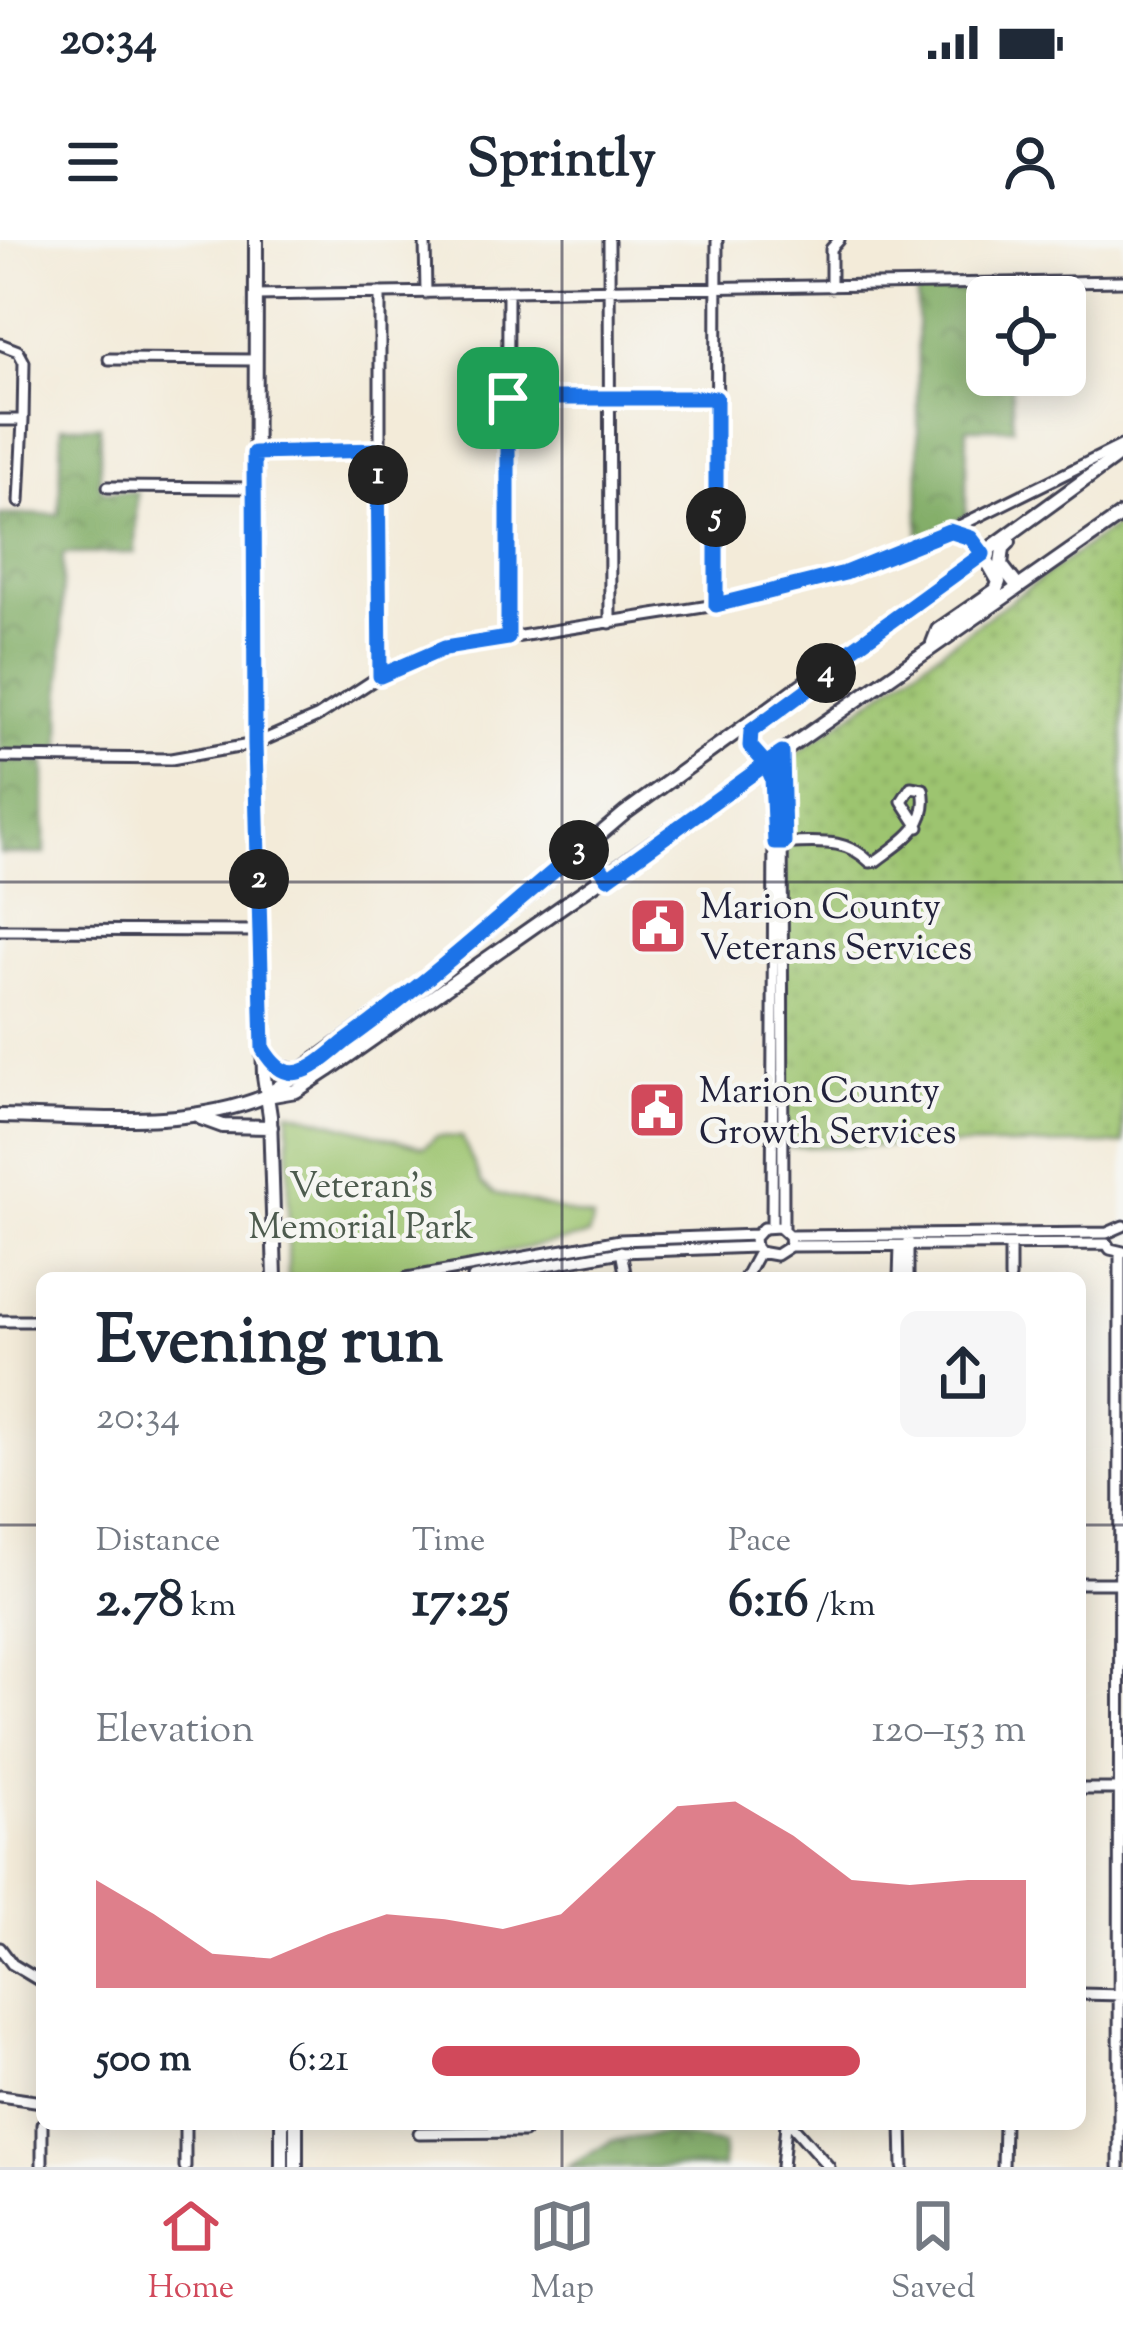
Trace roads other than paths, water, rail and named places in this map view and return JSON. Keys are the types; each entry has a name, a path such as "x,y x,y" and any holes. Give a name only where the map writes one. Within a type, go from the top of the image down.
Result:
{"main road":[{"path":"256,240 255,744 275,1272"},
{"path":"266,1096 443,968 585,845 1123,448"},
{"path":"1018,587 1001,565 1003,548 1059,507 1069,491"},
{"path":"0,1116 197,1117 296,1090 608,878 1120,513"},
{"path":"932,644 938,630 997,590 999,582 983,554"},
{"path":"766,764 750,746 751,731 823,678 832,665"},
{"path":"585,845 608,878"},
{"path":"263,1049 274,1066 303,1072"},
{"path":"197,1117 223,1126 271,1127"},
{"path":"282,2130 282,2167"},
{"path":"296,2130 296,2167"}],"street":[{"path":"425,240 426,293"},
{"path":"609,240 610,623"},
{"path":"716,605 717,240"},
{"path":"831,243 831,287"},
{"path":"255,295 1123,281"},
{"path":"508,291 508,638"},
{"path":"380,293 380,676"},
{"path":"0,344 14,348 23,358 19,502"},
{"path":"109,359 255,360"},
{"path":"508,398 716,398"},
{"path":"0,420 23,420"},
{"path":"0,757 171,759 255,744 316,717 380,676 445,648 716,605 845,573 949,531 1123,448"},
{"path":"254,453 378,450"},
{"path":"108,487 254,488"},
{"path":"949,531 971,538 983,554"},
{"path":"441,1272 620,1240 756,1244 776,1255 783,1234 782,753"},
{"path":"766,764 780,843"},
{"path":"780,843 856,848 870,862 919,827"},
{"path":"0,930 260,931"},
{"path":"506,1272 621,1252 740,1247 783,1234 1010,1246 1107,1239 1123,1226"},
{"path":"904,1240 1107,1239 1122,1252 1119,2167"},
{"path":"620,1240 625,1272"},
{"path":"900,1272 904,1240"},
{"path":"904,1240 907,1272"},
{"path":"748,1272 756,1244"},
{"path":"1010,1246 1010,1272"},
{"path":"740,1247 748,1259 747,1272"},
{"path":"629,1272 644,1251"},
{"path":"595,1256 614,1262 623,1272"},
{"path":"0,1321 36,1322"},
{"path":"1086,1583 1122,1583"},
{"path":"1086,1789 1121,1789"},
{"path":"0,1948 12,1964 36,1978"},
{"path":"1086,1994 1122,1995"},
{"path":"0,2096 36,2101"},
{"path":"43,2130 43,2167"},
{"path":"184,2167 185,2130"},
{"path":"419,2133 482,2130"},
{"path":"782,2167 787,2130"},
{"path":"794,2130 829,2167"},
{"path":"902,2130 903,2167"},
{"path":"1004,2130 1004,2167"}],"place":[{"name":"Marion County Veterans Services","path":"658,926"},
{"name":"Marion County Growth Services","path":"657,1110"}],"park label":[{"name":"Veteran's Memorial Park","path":"361,1204"}]}
